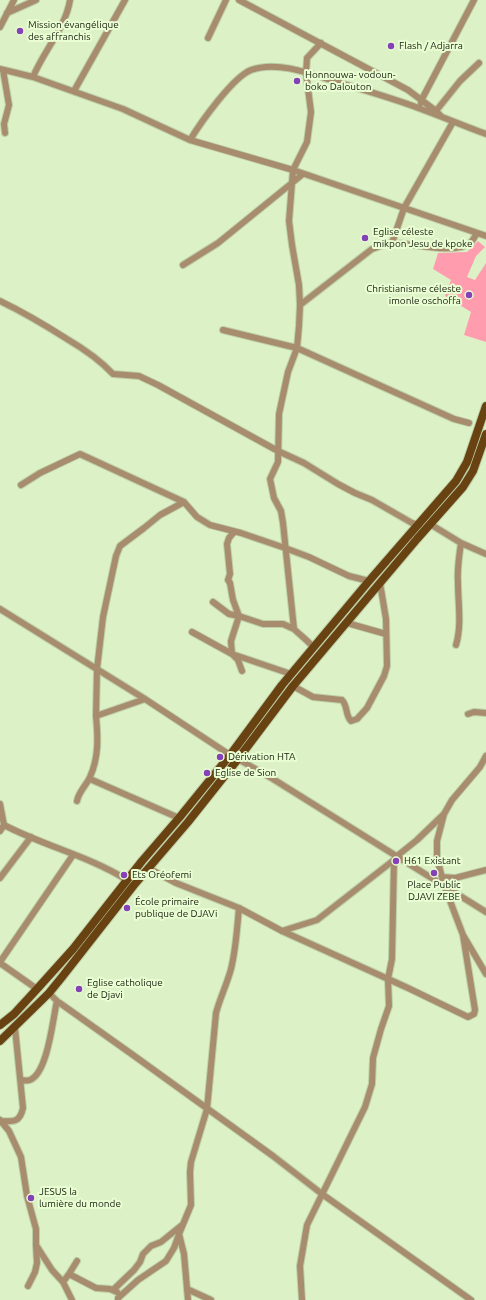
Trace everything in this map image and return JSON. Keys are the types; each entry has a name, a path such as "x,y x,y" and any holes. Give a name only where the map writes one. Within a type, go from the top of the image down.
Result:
{"main road":[{"path":"0,1025 14,1014 38,989 230,755 292,674 369,581 456,481 467,462 486,406"},
{"path":"0,1041 15,1028 49,993 148,868 188,822 293,686 463,487 473,471 486,434"}],"street":[{"path":"0,28 14,0"},
{"path":"7,13 36,0"},
{"path":"33,77 37,66 68,12 70,0"},
{"path":"74,91 125,0"},
{"path":"208,38 226,0"},
{"path":"239,0 397,84 422,99 442,117"},
{"path":"420,108 422,99 474,0"},
{"path":"294,629 290,578 281,511 276,502 270,479 278,462 279,414 288,372 297,348 300,305 289,221 291,184 293,170 307,142 311,112 306,73 307,58 321,43"},
{"path":"436,111 460,81 479,63"},
{"path":"190,140 201,122 216,103 240,77 248,72 265,67 282,67 306,73 420,108 486,134"},
{"path":"5,133 4,124 9,106 2,70 33,77 123,109 190,140 293,170 486,236"},
{"path":"392,243 404,208 453,122"},
{"path":"183,265 218,243 303,174"},
{"path":"300,305 372,249 392,243 438,248 463,246 470,243 477,233"},
{"path":"0,301 31,317 78,345 102,361 113,374 139,376 278,451 304,463 355,494 372,500 412,523 419,525"},
{"path":"223,330 297,348 454,419 469,423"},
{"path":"21,485 40,473 80,454 184,502 203,522 285,548 309,557 348,576 369,581"},
{"path":"77,802 78,795 90,779 98,750 96,716 97,669 104,617 116,556 120,546 160,515 184,502"},
{"path":"430,524 461,543 486,554"},
{"path":"234,532 229,538 228,544 230,574 228,580 239,616 231,641 232,654 238,660 242,670"},
{"path":"456,645 459,628 458,583 461,543"},
{"path":"293,686 313,697 342,700 346,703 348,718 351,721 357,719 367,708 384,676 387,657 386,619 380,583"},
{"path":"213,602 228,614 263,624 286,624 294,629 300,636 306,638 314,648"},
{"path":"0,609 145,699 230,755"},
{"path":"347,623 386,634"},
{"path":"192,632 232,654 292,674"},
{"path":"96,716 145,699"},
{"path":"468,714 474,712 486,713"},
{"path":"282,931 317,920 417,840 444,814 452,800 480,767 486,756"},
{"path":"238,759 273,779 396,858 444,885 486,912"},
{"path":"90,779 179,818"},
{"path":"0,804 4,825 0,831"},
{"path":"444,814 438,841 437,858 444,885 464,935 486,974"},
{"path":"4,825 112,870 127,880"},
{"path":"0,878 31,837"},
{"path":"38,989 0,963 73,855"},
{"path":"302,1300 300,1266 308,1225 370,1094 373,1058 389,1006 388,980 392,959 396,858"},
{"path":"148,868 176,883 239,908 282,931 468,1017 474,1014 475,1010 464,935"},
{"path":"442,877 455,878 486,870"},
{"path":"119,1298 138,1280 166,1261 174,1248 182,1224 191,1205 191,1162 207,1109 215,1021 236,950 239,908"},
{"path":"49,993 57,1001 273,1156 322,1194 471,1300"},
{"path":"21,1080 30,1080 36,1075 44,1061 50,1043 50,1031 57,1001"},
{"path":"1,1120 11,1122 17,1120 21,1115 23,1108 15,1028"},
{"path":"1,1120 9,1131 21,1157 27,1196 36,1230 37,1263 28,1286"},
{"path":"113,1290 134,1270 140,1262 143,1254 151,1246 161,1242 182,1224"},
{"path":"179,1234 184,1254 188,1300"},
{"path":"36,1245 52,1270 63,1282 72,1300"},
{"path":"63,1282 76,1261"},
{"path":"69,1274 96,1288 118,1292 119,1298"},
{"path":"187,1289 211,1300"}],"shaded area":[{"path":"478,241 485,247 476,256 467,277 475,280 486,263 486,342 464,335 471,312 445,296 451,280 433,269 438,253 467,252"}],"place":[{"name":"Mission évangélique des affranchis","path":"20,31"},
{"name":"Flash / Adjarra","path":"391,46"},
{"name":"Honnouwa- vodoun- boko Dalouton","path":"297,81"},
{"name":"Eglise céleste mikpon Jesu de kpoke","path":"365,238"},
{"name":"Christianisme céleste imonle oschoffa","path":"469,295"},
{"name":"Dérivation HTA","path":"220,757"},
{"name":"Eglise de Sion","path":"207,773"},
{"name":"H61 Existant","path":"396,861"},
{"name":"Place Public DJAVI ZEBE","path":"434,873"},
{"name":"Ets Oréofemi","path":"124,875"},
{"name":"École primaire publique de DJAVi","path":"127,908"},
{"name":"Eglise catholique de Djavi","path":"79,989"},
{"name":"JESUS la lumière du monde","path":"31,1198"}]}
